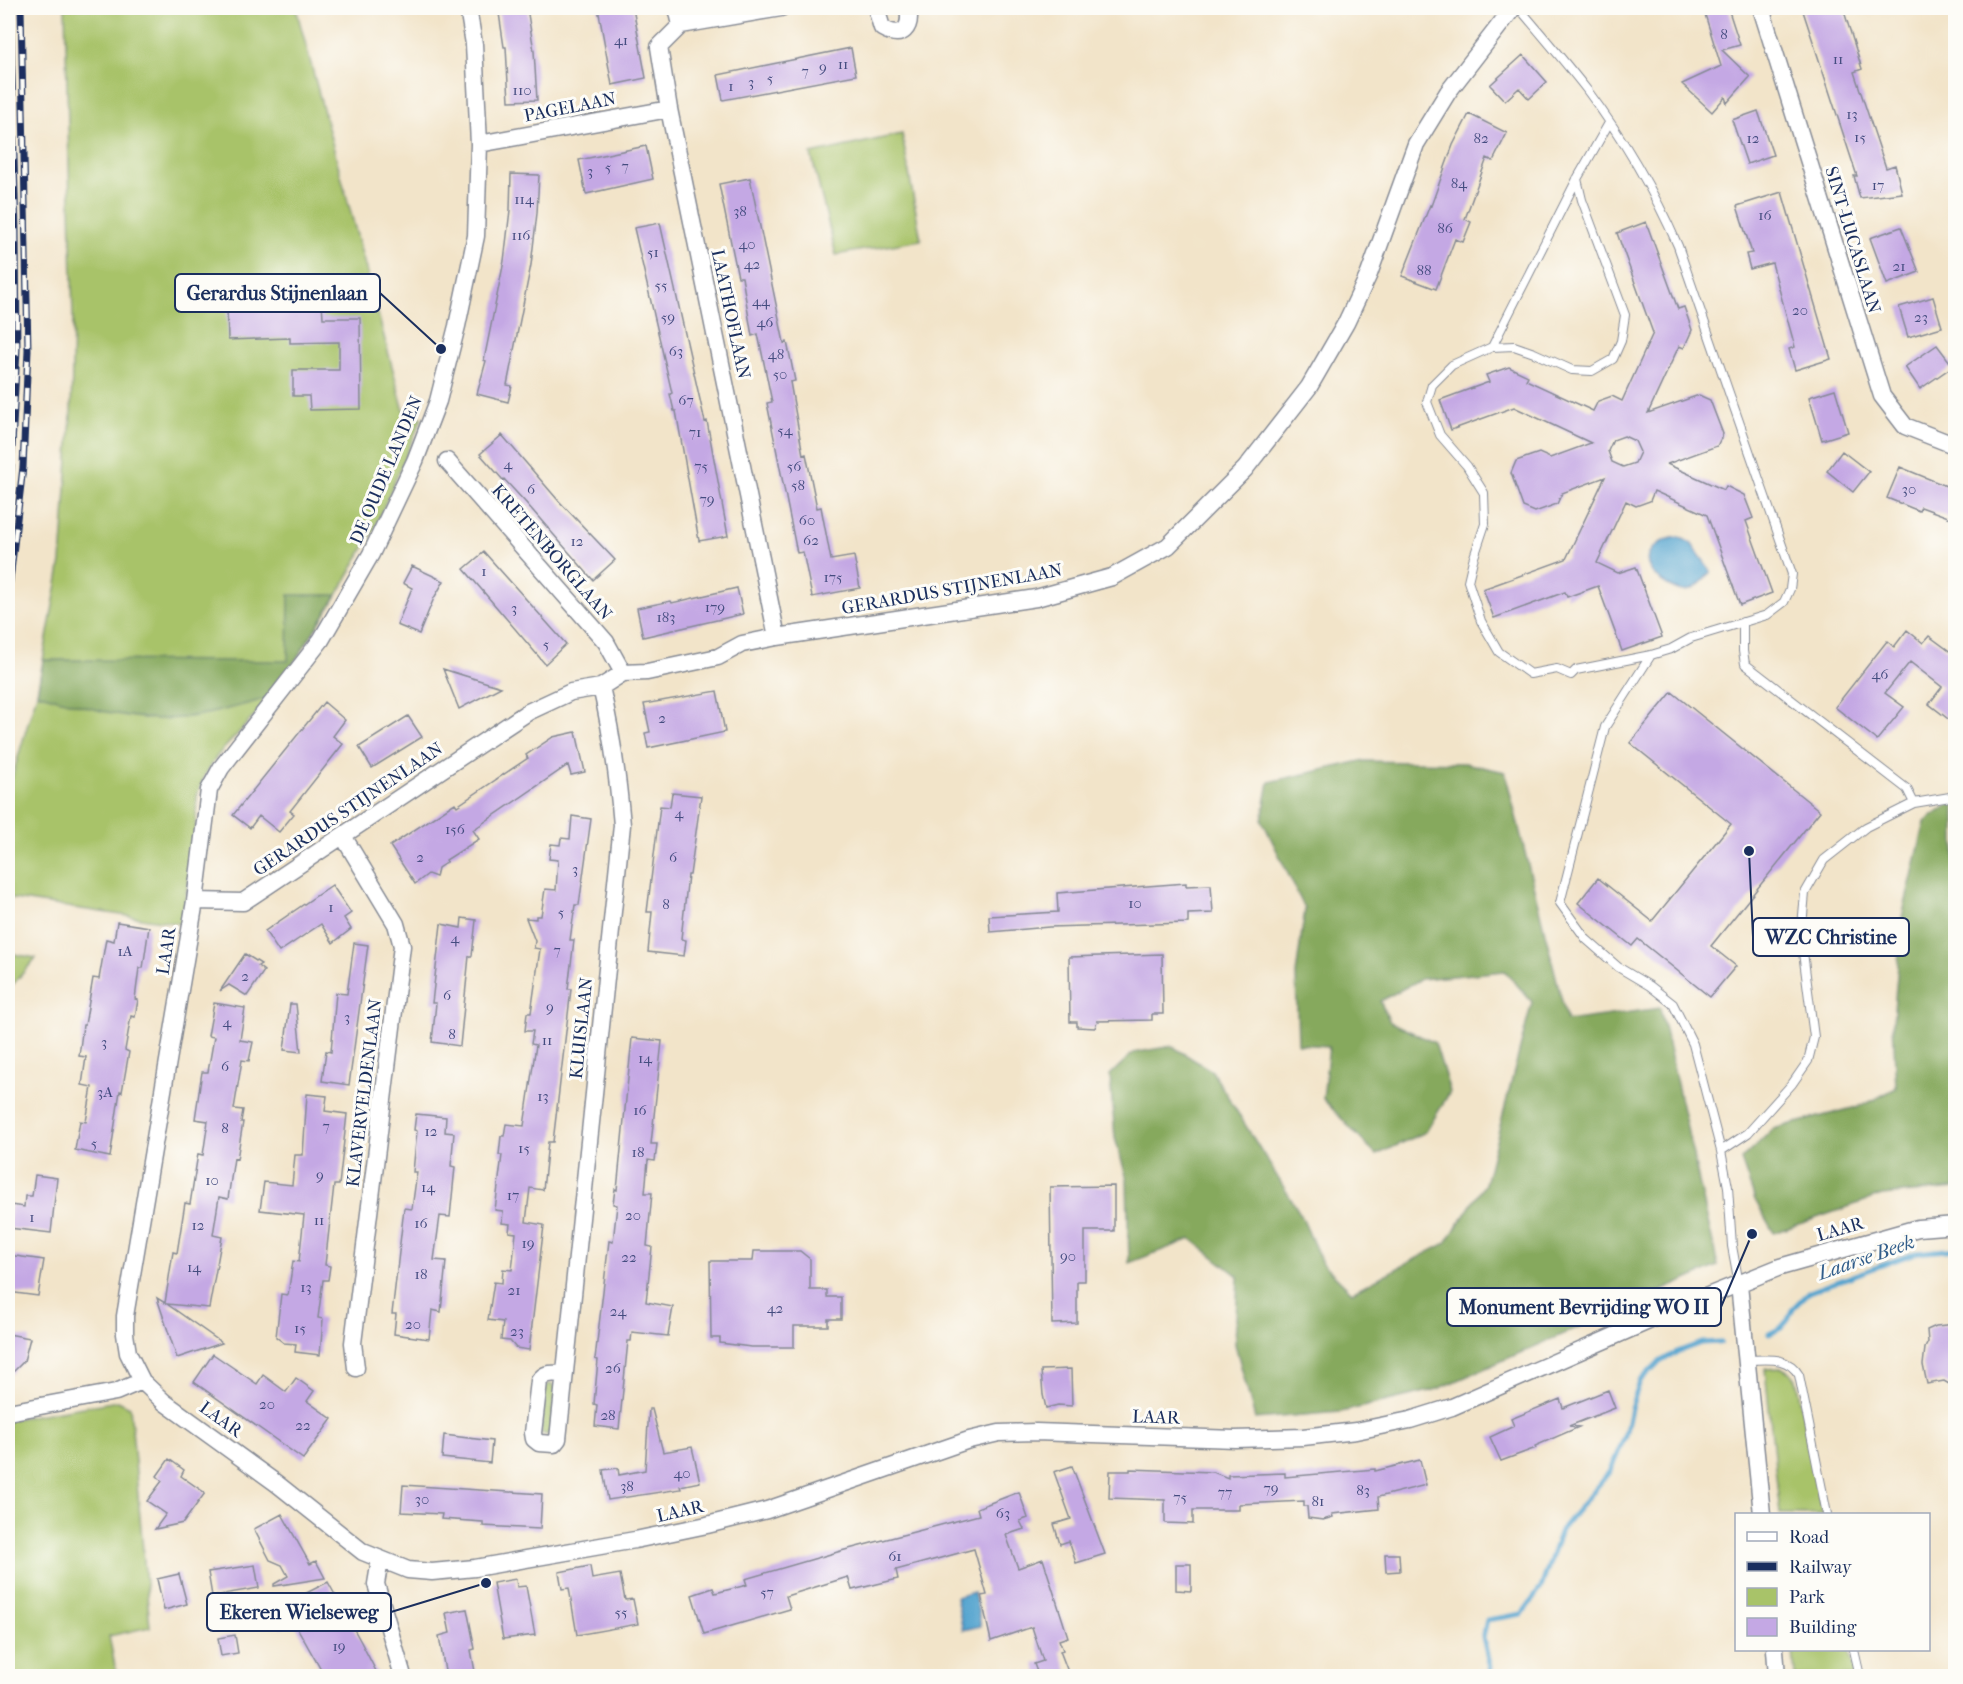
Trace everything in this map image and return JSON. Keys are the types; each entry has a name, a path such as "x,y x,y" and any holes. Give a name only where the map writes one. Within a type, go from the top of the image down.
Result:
{"street":[{"name":"DE OUDE LANDEN","path":"195,901 209,790 221,768 321,640 371,554 426,434 438,401 476,236 479,144 474,44 468,8"},
{"path":"677,8 681,25 781,8"},
{"path":"876,8 882,28 892,34 901,33 907,27 910,19 908,8"},
{"name":"GERARDUS STIJNENLAAN","path":"195,901 243,902 528,712 571,692 601,687 623,673 647,672 718,657 742,644 777,637 1036,598 1112,577 1168,546 1245,469 1309,387 1346,323 1369,274 1416,144 1448,92 1513,8"},
{"name":"SINT-LUCASLAAN","path":"1761,8 1882,396 1905,426 1956,446"},
{"name":"LAATHOFLAAN","path":"681,25 659,47 669,109 777,637"},
{"name":"PAGELAAN","path":"479,144 669,109"},
{"name":"KRETENBORGLAAN","path":"447,461 606,642 623,673"},
{"name":"KLUISLAAN","path":"564,1374 622,825 617,773 608,714 601,687"},
{"name":"KLAVERVELDENLAAN","path":"343,836 396,924 402,946 353,1343 356,1368"},
{"name":"LAAR","path":"195,901 125,1316 128,1353 142,1381 164,1402 276,1483 363,1552 408,1570 432,1572 475,1568 652,1537 767,1510 969,1440 999,1433 1036,1432 1153,1437 1303,1437 1356,1431 1410,1420 1452,1407 1780,1267 1918,1228 1956,1225"},
{"path":"1739,1284 1762,1513"},
{"path":"8,1412 116,1392 142,1381"},
{"path":"380,1560 376,1584 403,1677"},
{"path":"1775,1651 1777,1677"}],"lane":[{"path":"1519,8 1588,91 1645,178 1678,246 1792,574 1790,589 1784,602 1767,615 1691,638 1671,649 1576,670 1572,675 1557,669 1530,674 1499,652 1481,621 1468,581 1485,524 1484,492 1467,466 1440,435 1427,402 1432,385 1452,366 1492,347 1514,346 1572,370 1592,371 1613,359 1621,340 1625,315 1582,200 1577,178"},
{"path":"1492,347 1577,178 1609,123"},
{"path":"1743,622 1745,664 1907,789 1914,803"},
{"path":"1651,655 1605,727 1560,903 1586,939 1618,967 1650,986 1673,1004 1694,1044 1728,1187 1732,1246 1739,1284"},
{"path":"1721,1151 1748,1134 1792,1084 1808,1061 1814,1037 1800,937 1805,893 1824,860 1866,827 1914,803 1956,796"},
{"path":"1746,1360 1784,1361 1790,1364 1799,1375 1827,1513"},
{"path":"1854,1651 1860,1677"}],"green space":[{"path":"65,8 296,8 404,411 422,418 373,532 337,595 272,697 217,756 205,775 197,794 195,841 181,924 8,898 8,791 37,693 61,562 71,415 73,319"},
{"path":"902,134 921,240 836,255 811,154"},
{"path":"289,595 337,595 272,697 202,715 159,719 112,713 37,693 44,660 288,661"},
{"path":"1361,761 1465,763 1505,772 1567,1021 1660,1008 1718,1266 1438,1389 1341,1412 1255,1419 1235,1344 1238,1276 1191,1239 1129,1263 1127,1179 1115,1138 1110,1075 1133,1053 1172,1046 1212,1071 1301,1215 1322,1263 1352,1292 1446,1243 1485,1184 1532,1002 1505,971 1421,979 1380,1001 1390,1022 1435,1043 1450,1092 1426,1132 1376,1155 1323,1099 1329,1046 1298,1044 1296,974 1305,909 1262,820 1269,782"},
{"path":"1955,802 1955,1188 1882,1195 1774,1233 1755,1200 1741,1160 1773,1129 1864,1105 1896,1088 1893,1022 1902,917 1925,822"},
{"path":"8,953 36,958 8,990"},
{"path":"1782,1368 1796,1379 1822,1513 1780,1513 1765,1369"},
{"path":"550,1384 555,1387 555,1390 551,1430 547,1435 541,1433 546,1385"},
{"path":"118,1401 130,1407 150,1627 109,1636 117,1676 8,1676 8,1420"},
{"path":"1793,1651 1849,1651 1855,1676 1795,1676"}],"water":[{"path":"1679,537 1691,543 1711,571 1696,587 1685,591 1662,581 1650,569 1648,562 1648,556 1655,546"},
{"path":"974,1592 981,1626 963,1630 956,1597"}],"building":[{"path":"527,8 534,51 537,100 509,101 506,47 504,47 499,13"},
{"path":"598,8 633,8 646,78 612,85"},
{"path":"1703,8 1728,8 1740,45 1722,50 1750,77 1727,103 1725,97 1712,112 1682,84 1721,66"},
{"path":"1802,8 1843,8 1862,69 1854,72 1886,168 1895,165 1902,193 1860,198 1854,176 1857,176"},
{"path":"851,48 856,75 723,100 718,75"},
{"path":"1523,55 1547,82 1529,99 1519,88 1505,101 1490,85"},
{"path":"1758,111 1773,155 1747,164 1732,120"},
{"path":"1469,114 1507,133 1493,161 1487,158 1465,219 1471,222 1463,242 1455,239 1436,289 1402,276 1453,145"},
{"path":"646,146 653,179 586,194 579,160"},
{"path":"511,174 539,175 531,265 507,385 512,386 508,402 477,394 486,361 484,360 504,261 510,210"},
{"path":"750,178 784,343 787,342 791,361 795,381 790,382 803,455 806,454 817,508 821,507 831,560 854,556 860,588 812,597 803,552 797,553 767,403 772,402 758,334 752,336 742,277 738,277 719,184"},
{"path":"1782,192 1831,359 1795,370 1789,349 1795,347 1772,263 1750,269 1746,254 1752,253 1737,206"},
{"path":"1646,222 1678,309 1684,307 1692,330 1684,348 1679,346 1648,413 1699,395 1710,400 1723,434 1717,446 1667,464 1724,490 1726,486 1744,495 1753,518 1746,521 1772,593 1740,605 1707,515 1654,491 1650,501 1636,506 1626,501 1597,563 1618,573 1636,567 1662,637 1622,651 1598,586 1567,597 1565,592 1494,618 1483,589 1566,559 1605,477 1562,493 1557,504 1535,512 1523,507 1511,473 1516,461 1539,453 1550,458 1591,443 1514,407 1451,430 1440,400 1489,382 1486,375 1509,367 1528,376 1526,380 1593,411 1598,401 1612,396 1622,401 1653,333 1617,233","holes":["1624,436 1635,441 1640,452 1635,463 1623,467 1612,462 1608,451 1613,440"]},
{"path":"660,223 705,422 707,421 728,536 699,541 676,411 674,411 670,394 672,393 634,228"},
{"path":"1901,227 1919,272 1887,284 1870,238"},
{"path":"321,285 323,318 360,318 361,409 310,410 309,396 293,396 293,370 339,370 339,342 290,343 290,338 228,340 227,307 301,306 299,287"},
{"path":"1933,297 1942,327 1908,337 1899,307"},
{"path":"1937,345 1953,366 1920,389 1905,367"},
{"path":"1835,389 1848,432 1822,440 1809,397"},
{"path":"502,435 557,499 615,560 593,580 480,454"},
{"path":"1842,451 1869,472 1853,492 1827,471"},
{"path":"1900,467 1956,490 1956,520 1921,507 1919,511 1887,498"},
{"path":"484,552 566,644 545,664 464,569"},
{"path":"412,566 444,581 419,634 397,625 412,588 403,583"},
{"path":"737,588 743,614 643,637 637,608 671,601 672,603"},
{"path":"1907,630 1923,643 1929,636 1956,656 1956,725 1929,704 1942,687 1910,662 1885,693 1904,707 1877,740 1835,707 1887,641 1894,647"},
{"path":"443,669 501,687 459,709"},
{"path":"717,691 725,732 648,748 645,733 650,732 644,704"},
{"path":"1672,692 1820,811 1711,946 1736,966 1710,997 1638,939 1632,946 1578,903 1598,878 1652,921 1731,824 1630,743"},
{"path":"324,702 345,720 333,736 343,744 290,811 294,814 279,832 259,816 250,828 233,815"},
{"path":"408,716 422,737 372,768 359,747"},
{"path":"576,732 585,772 571,775 568,765 473,830 479,839 446,860 447,862 438,868 436,877 428,874 415,884 390,846 455,803 457,806 528,758 526,755 553,737"},
{"path":"672,793 701,796 690,875 688,875 681,939 686,940 684,956 648,952 652,912 647,912 660,806 670,807"},
{"path":"572,816 591,819 579,905 575,905 570,940 574,940 568,989 571,989 553,1142 548,1142 543,1190 530,1188 526,1222 544,1225 529,1350 516,1348 510,1341 501,1340 503,1322 488,1320 494,1282 502,1283 503,1269 512,1270 516,1233 509,1232 510,1224 502,1223 503,1211 495,1210 502,1155 499,1155 501,1136 504,1136 506,1124 524,1126 536,1045 531,1044 533,1031 525,1031 527,1013 531,1013 540,949 534,948 535,941 526,918 536,919 536,916 541,916 545,889 556,890 558,860 549,859 551,844 560,845 561,838 570,839"},
{"path":"1186,883 1186,886 1211,885 1213,913 1188,914 1188,923 1049,927 990,932 989,916 1058,912 1057,893"},
{"path":"332,885 351,913 344,918 351,929 333,943 321,924 279,952 265,931"},
{"path":"462,918 476,920 472,956 469,956 460,1046 432,1042 436,1003 432,1003 441,924 461,928"},
{"path":"117,922 149,927 143,968 139,968 135,1017 131,1016 125,1050 129,1052 122,1092 120,1091 110,1157 75,1150 80,1121 86,1122 92,1087 82,1085 86,1057 79,1056 83,1025 85,1025 93,978 99,979 106,939 114,941"},
{"path":"354,943 368,945 349,1085 322,1081 326,1051 331,1052 336,993 347,994"},
{"path":"245,954 261,964 258,966 264,971 247,996 229,985 220,991"},
{"path":"1162,954 1163,1014 1152,1014 1152,1020 1097,1021 1095,1028 1077,1027 1077,1022 1070,1022 1069,957"},
{"path":"214,1003 245,1008 240,1040 253,1042 249,1061 242,1060 234,1109 243,1110 241,1122 243,1122 237,1159 234,1158 228,1199 219,1197 213,1235 222,1237 209,1308 167,1304 222,1343 177,1358 157,1298 165,1303 173,1252 177,1253 185,1203 190,1204 198,1154 203,1155 208,1121 195,1119 202,1072 208,1072 214,1037 208,1036"},
{"path":"290,1004 296,1004 301,1052 284,1050"},
{"path":"632,1038 662,1041 651,1144 657,1144 655,1161 648,1160 645,1193 652,1193 647,1246 652,1247 646,1302 673,1307 668,1336 632,1332 631,1341 628,1341 619,1429 595,1426 597,1405 594,1404 598,1360 595,1359 609,1241 613,1242 617,1205 613,1204 615,1189 617,1190"},
{"path":"307,1094 327,1096 325,1111 347,1114 339,1185 334,1185 325,1265 330,1266 328,1280 323,1280 318,1318 323,1319 320,1355 295,1352 296,1344 284,1343 276,1337 281,1294 288,1295 293,1261 299,1262 304,1215 260,1210 264,1182 292,1185 295,1155 303,1155"},
{"path":"416,1114 446,1117 445,1132 454,1133 451,1166 455,1167 450,1217 440,1216 434,1260 446,1261 441,1312 432,1310 429,1339 394,1334 396,1314 392,1314 404,1208 412,1209 417,1172 413,1172 417,1131 414,1130"},
{"path":"35,1175 57,1178 51,1233 9,1228 11,1205 24,1207 25,1196 32,1196"},
{"path":"1114,1186 1114,1231 1085,1231 1085,1281 1077,1281 1077,1323 1052,1324 1050,1187"},
{"path":"754,1251 800,1251 810,1259 810,1290 827,1290 827,1297 841,1297 841,1319 828,1319 828,1326 794,1326 794,1347 751,1347 720,1343 720,1338 711,1338 710,1261 753,1261"},
{"path":"8,1255 44,1260 38,1296 8,1292"},
{"path":"1956,1324 1956,1388 1944,1381 1927,1384 1923,1365 1928,1342 1927,1330 1936,1326"},
{"path":"8,1334 30,1338 24,1361 8,1377"},
{"path":"213,1354 257,1384 263,1375 286,1392 296,1378 314,1391 307,1401 332,1419 303,1459 194,1382"},
{"path":"1071,1369 1072,1406 1058,1405 1046,1408 1041,1370"},
{"path":"1608,1390 1615,1408 1569,1426 1579,1427 1535,1446 1536,1448 1501,1461 1490,1437 1514,1426 1511,1419 1560,1399 1563,1408"},
{"path":"649,1409 652,1409 663,1452 692,1447 700,1482 680,1486 681,1489 608,1500 603,1470 618,1468 619,1475 645,1470"},
{"path":"444,1435 492,1441 490,1463 442,1458"},
{"path":"169,1459 184,1470 181,1476 205,1493 183,1523 155,1529 166,1514 147,1501 162,1481 157,1476"},
{"path":"1420,1460 1426,1485 1378,1497 1379,1509 1332,1514 1333,1517 1323,1520 1308,1518 1304,1501 1239,1504 1239,1510 1193,1510 1193,1524 1165,1523 1165,1500 1109,1498 1110,1471 1130,1471 1130,1469 1213,1472 1228,1478 1228,1475 1285,1473 1285,1477 1375,1469 1375,1471"},
{"path":"1072,1466 1105,1554 1076,1563 1069,1541 1060,1544 1054,1524 1071,1519 1054,1472"},
{"path":"403,1485 542,1494 540,1529 483,1526 483,1522 441,1519 442,1514 401,1512"},
{"path":"1019,1492 1028,1518 1020,1521 1024,1529 1006,1535 1018,1568 1043,1559 1068,1637 1059,1640 1063,1650 1060,1651 1070,1677 1039,1677 1034,1664 1043,1661 1032,1627 991,1641 981,1596 987,1595 974,1549 896,1570 898,1579 852,1590 848,1577 786,1596 790,1609 704,1634 692,1595 713,1588 715,1593 747,1585 745,1579 979,1515 977,1508"},
{"path":"282,1514 310,1564 316,1561 325,1578 274,1586 288,1576 282,1565 270,1560 254,1529"},
{"path":"1385,1554 1399,1554 1400,1571 1386,1572"},
{"path":"1176,1564 1191,1564 1191,1591 1176,1590"},
{"path":"255,1565 259,1588 212,1596 208,1572"},
{"path":"590,1566 592,1579 620,1574 625,1600 633,1599 638,1624 577,1635 569,1588 562,1589 559,1572"},
{"path":"179,1574 187,1604 164,1610 157,1579"},
{"path":"516,1579 517,1587 526,1586 535,1635 503,1639 493,1583"},
{"path":"328,1582 379,1677 325,1677 294,1622 281,1628 273,1610"},
{"path":"467,1609 475,1649 471,1650 476,1677 446,1677 439,1636 450,1633 446,1613"},
{"path":"235,1635 238,1653 221,1656 218,1638"}],"waterway":[{"name":"Laarse Beek","path":"1769,1334 1781,1328 1793,1308 1809,1292 1915,1253 1956,1249"},
{"name":"Laarse Beek","path":"1492,1676 1483,1637 1487,1620 1522,1614 1541,1588 1561,1530 1610,1471 1625,1436 1640,1381 1658,1363 1677,1352 1701,1343 1721,1342"}],"railway":[{"path":"8,523 17,349 10,8"},
{"path":"8,597 23,467 28,350 21,8"}],"place":[{"name":"Gerardus Stijnenlaan","path":"441,349"},
{"name":"WZC Christine","path":"1749,851"},
{"name":"Monument Bevrijding WO II","path":"1752,1234"},
{"name":"Ekeren Wielseweg","path":"486,1583"}]}
